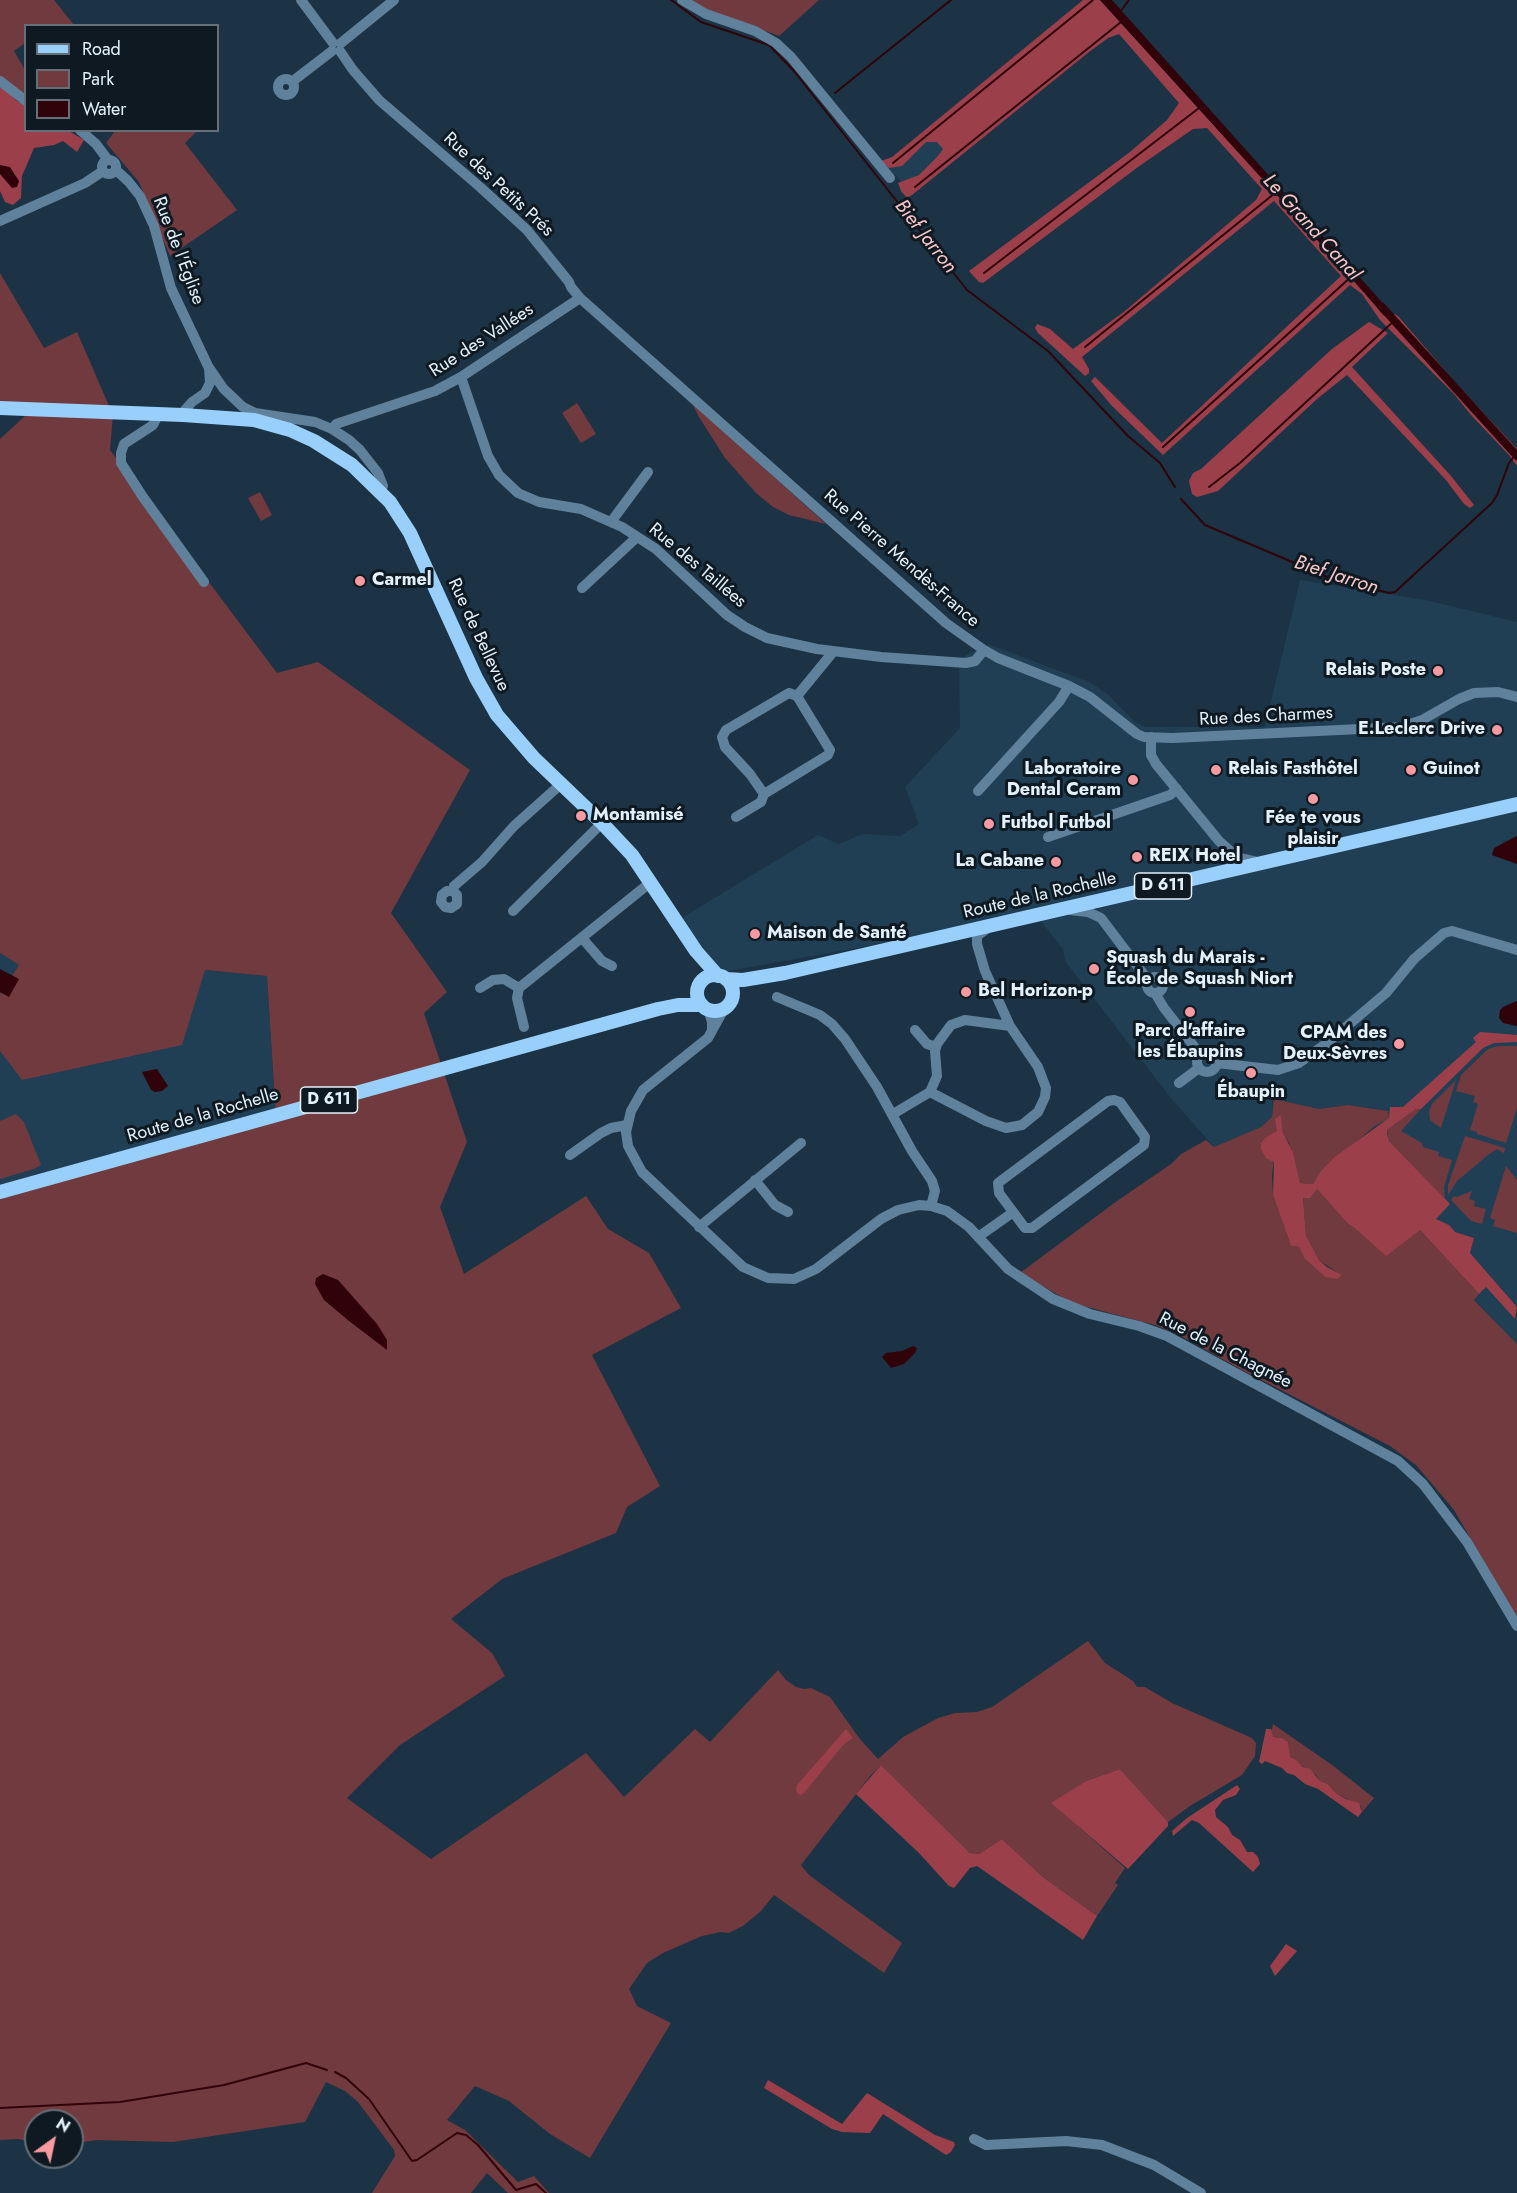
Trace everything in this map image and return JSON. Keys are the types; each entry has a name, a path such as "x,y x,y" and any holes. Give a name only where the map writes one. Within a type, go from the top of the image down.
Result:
{"main road":[{"name":"Rue de Bellevue","path":"0,408 183,415 270,423 290,430 335,453 362,473 390,502 410,533 484,694 497,715 520,743 632,855 696,951 722,977"},
{"name":"Route de la Rochelle","path":"722,977 743,980 785,974 1516,805"},
{"name":"Rue de Bellevue","path":"696,951 702,968 700,985"},
{"name":"Route de la Rochelle","path":"728,1003 741,990 785,974"},
{"path":"709,976 722,977 732,988 728,1003 713,1011 705,1007 697,995 700,985 709,976"},
{"name":"D 611","path":"658,1009 688,997 700,985"},
{"name":"D 611","path":"658,1009 678,1005 705,1007"},
{"name":"Route de la Rochelle","path":"0,1192 658,1009"}],"street":[{"name":"Rue des Petits Prés","path":"301,0 353,70 379,100 526,230 580,298 686,391"},
{"path":"292,81 394,0"},
{"path":"682,0 706,14 755,31 776,43 791,57 890,178"},
{"path":"0,81 24,99"},
{"path":"0,220 85,183 106,165 96,144 82,132"},
{"name":"Rue de l'Église","path":"106,165 110,174 116,170 140,196 154,226 171,288 208,366 223,388 243,407 255,413 315,422 332,429"},
{"name":"Rue des Vallées","path":"332,429 336,424 435,391 461,377 580,298"},
{"path":"183,415 192,402 205,393 210,383 208,366"},
{"name":"Rue des Taillées","path":"461,377 488,456 499,474 519,493 539,502 581,509 637,537 656,549 727,615 745,627 767,638 833,652 881,657 966,663 975,661 984,650"},
{"name":"Rue Pierre Mendès-France","path":"686,391 939,617 984,650 1069,686 1101,705 1130,730 1144,737 1151,737"},
{"path":"156,414 153,425 124,444 121,453 122,463 143,497 204,582"},
{"path":"332,429 349,440 369,460 383,486 380,491"},
{"path":"611,522 648,472"},
{"path":"582,588 637,537"},
{"path":"797,696 833,652"},
{"path":"978,791 1059,702 1069,686"},
{"name":"Rue des Charmes","path":"1151,737 1267,735 1401,727 1422,720 1474,693 1498,692 1517,697"},
{"path":"736,817 761,802 764,794 750,774 725,747 722,737 726,730 781,697 792,693 797,696 829,748 829,753 764,794"},
{"path":"1151,737 1152,758 1230,852 1242,860 1262,863"},
{"path":"453,891 454,886 482,862 514,826 561,784"},
{"path":"1048,837 1170,795 1177,789"},
{"path":"513,911 602,823"},
{"path":"524,1027 517,998 519,988 651,882"},
{"path":"1064,910 1088,912 1101,918 1148,980 1149,990 1155,993 1200,1054"},
{"path":"930,1092 997,1126 1014,1127 1038,1112 1045,1097 1043,1077 1010,1026 976,944 980,932 992,926"},
{"path":"1217,1063 1278,1070 1299,1063 1327,1043 1386,993 1408,965 1444,933 1452,931 1517,950"},
{"path":"582,938 602,961 612,966"},
{"path":"480,988 493,980 504,979 519,988"},
{"path":"728,1003 712,1032 643,1090 634,1104 627,1125 628,1146 642,1172 699,1227 750,1271 768,1278 787,1280 800,1277 816,1269 889,1214 913,1206 931,1206 935,1191 862,1063 832,1024 820,1015 777,997"},
{"path":"705,1007 712,1022 712,1032"},
{"path":"892,1114 930,1092 937,1076 936,1047 945,1030 957,1022 974,1020 997,1026 1010,1026"},
{"path":"915,1030 927,1044 936,1047"},
{"path":"1207,1051 1213,1053 1217,1063 1212,1071 1204,1072 1196,1062 1200,1054 1207,1051"},
{"path":"1179,1083 1199,1068"},
{"path":"1108,1101 1120,1102 1145,1137 1146,1143 1143,1147 1032,1228 1025,1228 1012,1213 997,1190 1000,1180 1108,1101"},
{"path":"570,1155 601,1133 611,1128 627,1125"},
{"path":"699,1227 801,1143"},
{"path":"755,1180 775,1205 788,1212"},
{"name":"Rue de la Chagnée","path":"931,1206 955,1216 1008,1269 1053,1299 1090,1314 1139,1326 1167,1336 1398,1461 1423,1484 1467,1542 1517,1626"},
{"path":"978,1237 1012,1213"},
{"path":"974,2139 986,2145 1066,2141 1102,2145 1154,2165 1201,2193"}],"shaded area":[{"path":"1083,0 1100,0 1347,272 1384,316 1394,314 1398,316 1517,449 1517,466 1454,394 1380,320 1362,294 1350,285 1163,455 1112,406 1091,381 1095,377 1162,443 1341,276 1274,201 1082,357 1089,369 1089,373 1085,376 1038,333 1035,328 1037,324 1050,329 1073,349 1125,311 1256,200 1262,189 1207,128 1193,129 1138,167 983,283 979,282 969,271 1130,152 1167,120 1179,103 1119,34 1108,38 1089,52 907,198 898,183 919,175 943,149 937,142 926,142 902,166 889,168 881,161 892,157"},
{"path":"0,85 24,104 24,132 71,132 84,140 77,152 63,141 34,148 22,176 21,198 13,205 5,202 0,191"},
{"path":"932,134 950,154 905,191 900,180 889,168"},
{"path":"1369,322 1388,333 1352,367 1451,476 1474,505 1470,508 1464,504 1446,480 1347,375 1317,399 1218,491 1197,497 1192,494 1189,481 1193,473 1201,469 1332,349"},
{"path":"1300,580 1426,600 1517,622 1517,836 1503,842 1492,855 1517,864 1517,1001 1506,1005 1510,1026 1517,1026 1517,1307 1470,1253 1474,1238 1455,1232 1449,1225 1435,1219 1375,1126 1388,1111 1348,1105 1319,1109 1274,1099 1272,1117 1261,1127 1214,1147 1170,1097 1065,961 1063,949 1032,910 952,931 723,972 680,919 818,835 839,844 863,834 900,836 919,824 905,787 960,728 959,659 988,644 1091,683 1106,693 1135,722 1146,727 1265,727"},
{"path":"0,953 19,965 0,994"},
{"path":"205,970 267,976 276,1118 0,1199 0,1051 23,1080"},
{"path":"1480,1032 1517,1035 1517,1042 1494,1043 1483,1048 1421,1109 1416,1109 1387,1130 1387,1134 1389,1141 1450,1204 1436,1219 1449,1225 1455,1232 1474,1238 1470,1253 1517,1307 1515,1319 1486,1287 1479,1294 1420,1230 1386,1256 1348,1224 1317,1189 1310,1198 1303,1198 1306,1235 1319,1260 1342,1275 1337,1279 1325,1277 1304,1258 1299,1247 1291,1246 1273,1195 1274,1162 1266,1158 1261,1149 1261,1143 1277,1131 1275,1119 1281,1115 1282,1130 1293,1153 1300,1183 1313,1184 1320,1172 1336,1156 1389,1118 1390,1107 1403,1107 1476,1042 1473,1038"},
{"path":"1486,1287 1515,1319 1517,1315 1517,1344 1474,1299"},
{"path":"846,1729 853,1738 843,1745 804,1793 798,1794 797,1785"},
{"path":"1266,1729 1271,1729 1273,1737 1282,1738 1288,1742 1290,1757 1303,1767 1310,1769 1320,1781 1328,1784 1346,1799 1359,1803 1362,1812 1358,1817 1318,1789 1305,1784 1282,1768 1265,1761 1262,1764 1259,1762"},
{"path":"881,1765 970,1853 979,1854 1002,1839 1043,1877 1097,1916 1083,1940 977,1866 970,1868 954,1888 949,1886 919,1853 856,1794"},
{"path":"1120,1769 1168,1822 1168,1826 1128,1869 1051,1803 1086,1781"},
{"path":"1237,1785 1240,1789 1236,1795 1223,1800 1215,1810 1216,1817 1228,1827 1232,1835 1240,1840 1247,1852 1253,1852 1258,1857 1260,1864 1253,1872 1199,1823 1192,1820 1173,1836 1172,1831 1187,1818"},
{"path":"1286,1944 1297,1951 1275,1976 1270,1966"},
{"path":"768,2080 842,2124 867,2093 935,2135 954,2142 955,2145 946,2155 883,2114 870,2133 842,2132 832,2129 764,2088"}],"green space":[{"path":"0,0 54,0 73,24 24,24 24,44 14,51 24,68 24,94 0,76"},
{"path":"689,0 819,0 779,36 694,5"},
{"path":"114,132 196,132 185,143 237,210 170,256 139,182 106,143"},
{"path":"0,273 44,348 77,332 113,415 110,450 277,673 318,662 470,770 391,913 447,992 424,1013 467,1142 440,1207 464,1274 586,1196 608,1229 649,1253 681,1308 592,1355 660,1486 627,1507 616,1533 502,1579 451,1619 492,1653 505,1676 400,1745 347,1798 431,1859 586,1753 624,1797 695,1729 710,1742 778,1670 796,1687 811,1688 830,1697 860,1739 878,1759 903,1737 938,1718 955,1713 977,1712 992,1707 1088,1641 1105,1663 1133,1681 1137,1687 1145,1687 1172,1703 1252,1738 1256,1743 1255,1756 1242,1775 1168,1822 1120,1769 1086,1781 1052,1803 1125,1868 1115,1883 1118,1885 1097,1916 1043,1877 1002,1839 979,1854 970,1853 881,1765 801,1865 809,1875 902,1943 884,1973 774,1895 761,1911 743,1926 729,1933 721,1932 702,1936 663,1953 647,1963 629,1989 637,2006 671,2023 590,2158 550,2134 509,2101 475,2086 447,2120 465,2130 518,2182 534,2176 549,2193 508,2193 487,2173 471,2193 372,2193 395,2156 394,2150 358,2102 345,2091 326,2082 305,2122 173,2142 96,2140 84,2142 84,2109 24,2109 24,2140 0,2140 0,1199 276,1118 267,976 205,970 182,1045 22,1080 0,1051 0,994 19,965 0,953 0,439 27,414 0,410"},
{"path":"577,403 596,434 581,443 562,413"},
{"path":"692,403 826,524 789,515 773,507 756,493 725,458"},
{"path":"260,492 272,515 261,521 248,498"},
{"path":"1498,1046 1517,1046 1517,1108 1506,1143 1470,1130 1478,1104 1473,1102 1475,1096 1456,1091 1461,1075 1488,1049"},
{"path":"1456,1080 1441,1128 1430,1120 1429,1111 1432,1104"},
{"path":"1274,1099 1319,1109 1348,1105 1388,1111 1389,1118 1375,1126 1320,1172 1313,1184 1300,1183 1289,1143 1282,1130 1277,1131 1272,1176 1273,1195 1291,1246 1299,1247 1304,1258 1325,1277 1341,1275 1319,1260 1306,1235 1303,1198 1317,1189 1348,1224 1356,1229 1419,1229 1479,1294 1474,1300 1517,1344 1517,1618 1454,1510 1416,1465 1390,1446 1181,1336 1155,1325 1072,1303 1020,1273 1171,1164 1181,1154 1206,1140 1214,1147 1261,1127 1272,1117"},
{"path":"1416,1109 1421,1109 1401,1131 1422,1143 1423,1147 1439,1152 1438,1156 1452,1160 1444,1187 1445,1199 1389,1141 1387,1130"},
{"path":"16,1114 24,1122 41,1165 0,1179 0,1121"},
{"path":"1465,1136 1505,1148 1504,1153 1497,1149 1488,1155 1457,1181 1448,1195 1448,1185"},
{"path":"1506,1166 1517,1180 1517,1233 1493,1226 1495,1220 1490,1218"},
{"path":"1472,1191 1469,1199 1475,1201 1474,1206 1486,1209 1482,1224 1471,1221 1451,1200 1454,1196"},
{"path":"1273,1724 1374,1798 1362,1812 1361,1806 1336,1793 1328,1784 1320,1781 1316,1775 1289,1757 1288,1742 1282,1738 1273,1737 1271,1733"}],"water":[{"path":"1100,0 1112,0 1388,309 1383,314 1286,205"},
{"path":"0,165 10,167 19,181 17,187 12,188 0,174"},
{"path":"1517,836 1517,864 1492,855 1494,848"},
{"path":"0,969 19,979 9,997 0,992"},
{"path":"1517,1001 1517,1026 1503,1023 1499,1018 1500,1010"},
{"path":"157,1069 168,1086 162,1091 155,1092 151,1090 142,1072"},
{"path":"323,1274 338,1280 377,1324 387,1340 387,1350 324,1300 315,1284 316,1278"},
{"path":"913,1346 917,1348 915,1353 904,1364 891,1368 882,1357 886,1353 902,1351"}],"waterway":[{"name":"Bief Jarron","path":"671,0 701,22 769,45 794,71 967,290 1048,351 1128,436 1160,463 1175,487"},
{"path":"835,93 951,0"},
{"path":"893,163 1093,0"},
{"path":"1120,12 1129,0"},
{"path":"915,187 1121,22"},
{"path":"984,273 1199,108"},
{"path":"1085,347 1275,193"},
{"path":"1163,447 1352,276"},
{"name":"Le Grand Canal","path":"1381,306 1517,456"},
{"path":"1209,487 1240,463 1395,320"},
{"name":"Bief Jarron","path":"1181,499 1205,525 1330,578 1389,593 1395,592 1492,503 1509,463 1516,454"},
{"path":"0,2108 120,2102 224,2085 306,2063 327,2070"},
{"path":"335,2072 346,2078 369,2099 412,2161 457,2133 466,2135 478,2145 516,2190 536,2184 546,2193"}],"place":[{"name":"Carmel","path":"360,581"},
{"name":"Relais Poste","path":"1438,671"},
{"name":"E.Leclerc Drive","path":"1497,730"},
{"name":"Relais Fasthôtel","path":"1216,770"},
{"name":"Guinot","path":"1411,770"},
{"name":"Laboratoire Dental Ceram","path":"1133,780"},
{"name":"Fée te vous plaisir","path":"1313,799"},
{"name":"Montamisé","path":"581,816"},
{"name":"Futbol Futbol","path":"989,824"},
{"name":"REIX Hotel","path":"1137,857"},
{"name":"La Cabane","path":"1056,862"},
{"name":"Maison de Santé","path":"755,934"},
{"name":"Squash du Marais - École de Squash Niort","path":"1094,969"},
{"name":"Bel Horizon-p","path":"966,992"},
{"name":"Parc d'affaire les Ébaupins","path":"1190,1012"},
{"name":"CPAM des Deux-Sèvres","path":"1399,1044"},
{"name":"Ébaupin","path":"1251,1073"}]}
